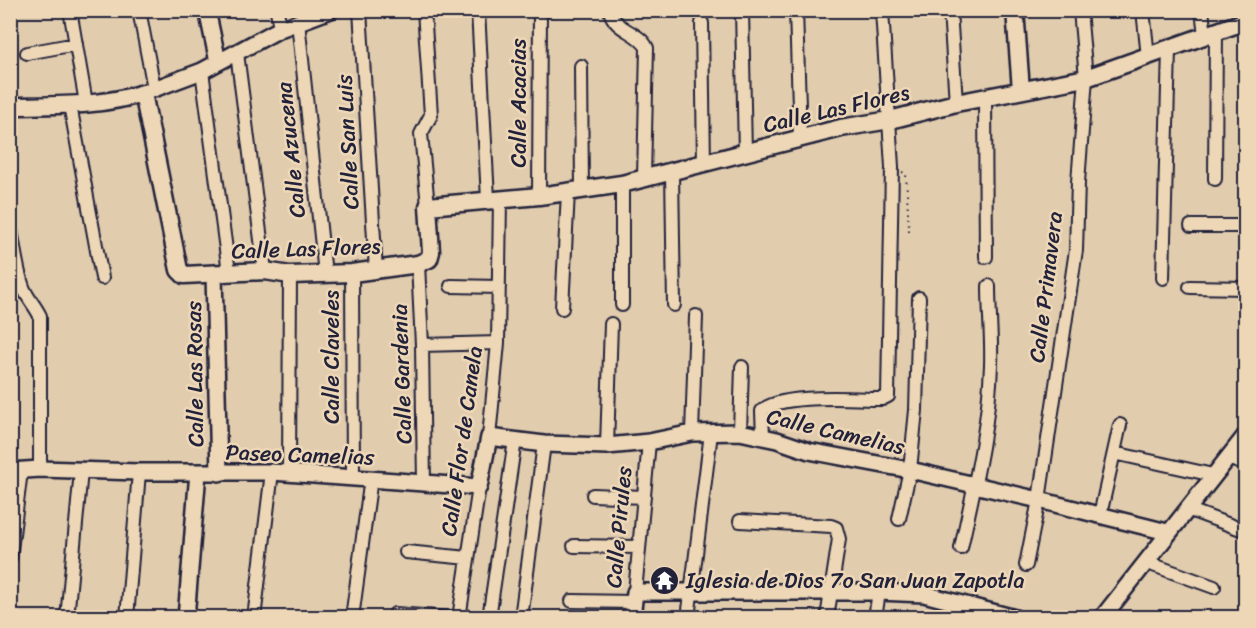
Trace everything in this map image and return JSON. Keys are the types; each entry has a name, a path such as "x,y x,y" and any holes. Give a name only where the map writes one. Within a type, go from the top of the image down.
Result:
{"main road":[{"path":"1015,10 1021,90"},
{"name":"Calle Las Flores","path":"428,206 539,196 622,184 841,128 890,120 956,103 1086,78 1245,21"},
{"path":"12,103 78,104 119,101 148,91"},
{"name":"Calle Las Rosas","path":"148,91 180,273"},
{"path":"424,260 428,206"},
{"name":"Calle Las Flores","path":"180,273 188,276 265,271 290,275 352,273 376,271 424,260"}],"street":[{"path":"70,10 76,44 78,104 102,278"},
{"path":"139,10 148,91 202,71 280,29 331,10"},
{"path":"207,10 218,62"},
{"path":"277,10 280,29"},
{"name":"Calle San Luis","path":"360,10 376,271"},
{"path":"424,10 431,115 421,134 428,206"},
{"name":"Calle Flor de Canela","path":"459,618 489,437 498,343 499,287 494,199 478,10"},
{"name":"Calle Acacias","path":"539,196 540,10"},
{"path":"610,10 616,22 641,39 648,48 644,177"},
{"path":"742,10 745,153"},
{"path":"796,10 800,139"},
{"path":"763,437 762,411 774,404 818,398 882,399 888,396 892,167 882,10"},
{"path":"950,10 956,103"},
{"name":"Calle Primavera","path":"1026,565 1039,500 1076,250 1078,182 1086,78 1080,10"},
{"path":"1143,10 1148,57"},
{"path":"1202,10 1210,33 1215,179"},
{"name":"Calle Azucena","path":"298,22 325,274"},
{"path":"702,23 704,164"},
{"path":"27,53 76,44"},
{"path":"1163,278 1169,49"},
{"path":"237,53 265,271"},
{"path":"562,308 575,191 581,66"},
{"path":"202,71 222,273"},
{"path":"985,97 986,257"},
{"path":"672,172 674,305"},
{"path":"622,184 622,305"},
{"path":"10,224 22,285 40,316 40,469"},
{"path":"1191,226 1245,226"},
{"name":"Calle Gardenia","path":"424,260 424,484"},
{"name":"Calle Las Rosas","path":"219,473 222,273"},
{"name":"Calle Claveles","path":"352,273 353,477"},
{"path":"289,473 290,275"},
{"path":"451,286 499,287"},
{"path":"960,548 975,486 987,412 991,364 988,286"},
{"path":"1190,287 1245,288"},
{"path":"899,519 910,470 916,410 919,298"},
{"path":"692,433 696,316"},
{"path":"607,446 612,324"},
{"path":"423,345 498,343"},
{"path":"740,432 742,367"},
{"path":"1100,515 1120,425"},
{"name":"Calle Camelias","path":"489,437 544,444 607,446 649,442 692,433 740,432 809,451 910,470 1167,532"},
{"path":"688,618 711,433"},
{"path":"1102,618 1245,435"},
{"path":"489,618 515,440"},
{"name":"Calle Pirules","path":"634,604 649,442"},
{"path":"521,618 544,444"},
{"path":"1114,453 1213,475"},
{"path":"1228,458 1245,465"},
{"name":"Paseo Camelias","path":"16,471 40,469 272,472 479,487"},
{"path":"10,558 16,471"},
{"path":"67,618 81,471"},
{"path":"127,618 139,472"},
{"path":"186,618 198,472"},
{"path":"254,618 272,472"},
{"path":"352,618 371,478"},
{"path":"593,495 644,496"},
{"path":"1187,509 1245,531"},
{"path":"740,521 836,528 839,539 826,618"},
{"path":"574,546 639,547"},
{"path":"406,552 468,558"},
{"path":"1145,562 1214,587"},
{"path":"572,601 634,604 692,590 879,592 924,594 1016,618"},
{"path":"875,618 879,592"},
{"path":"395,614 451,618"}],"path":[{"path":"892,167 906,174 909,231"}],"place":[{"name":"Iglesia de Dios 7o San Juan Zapotla","path":"665,580"}]}
